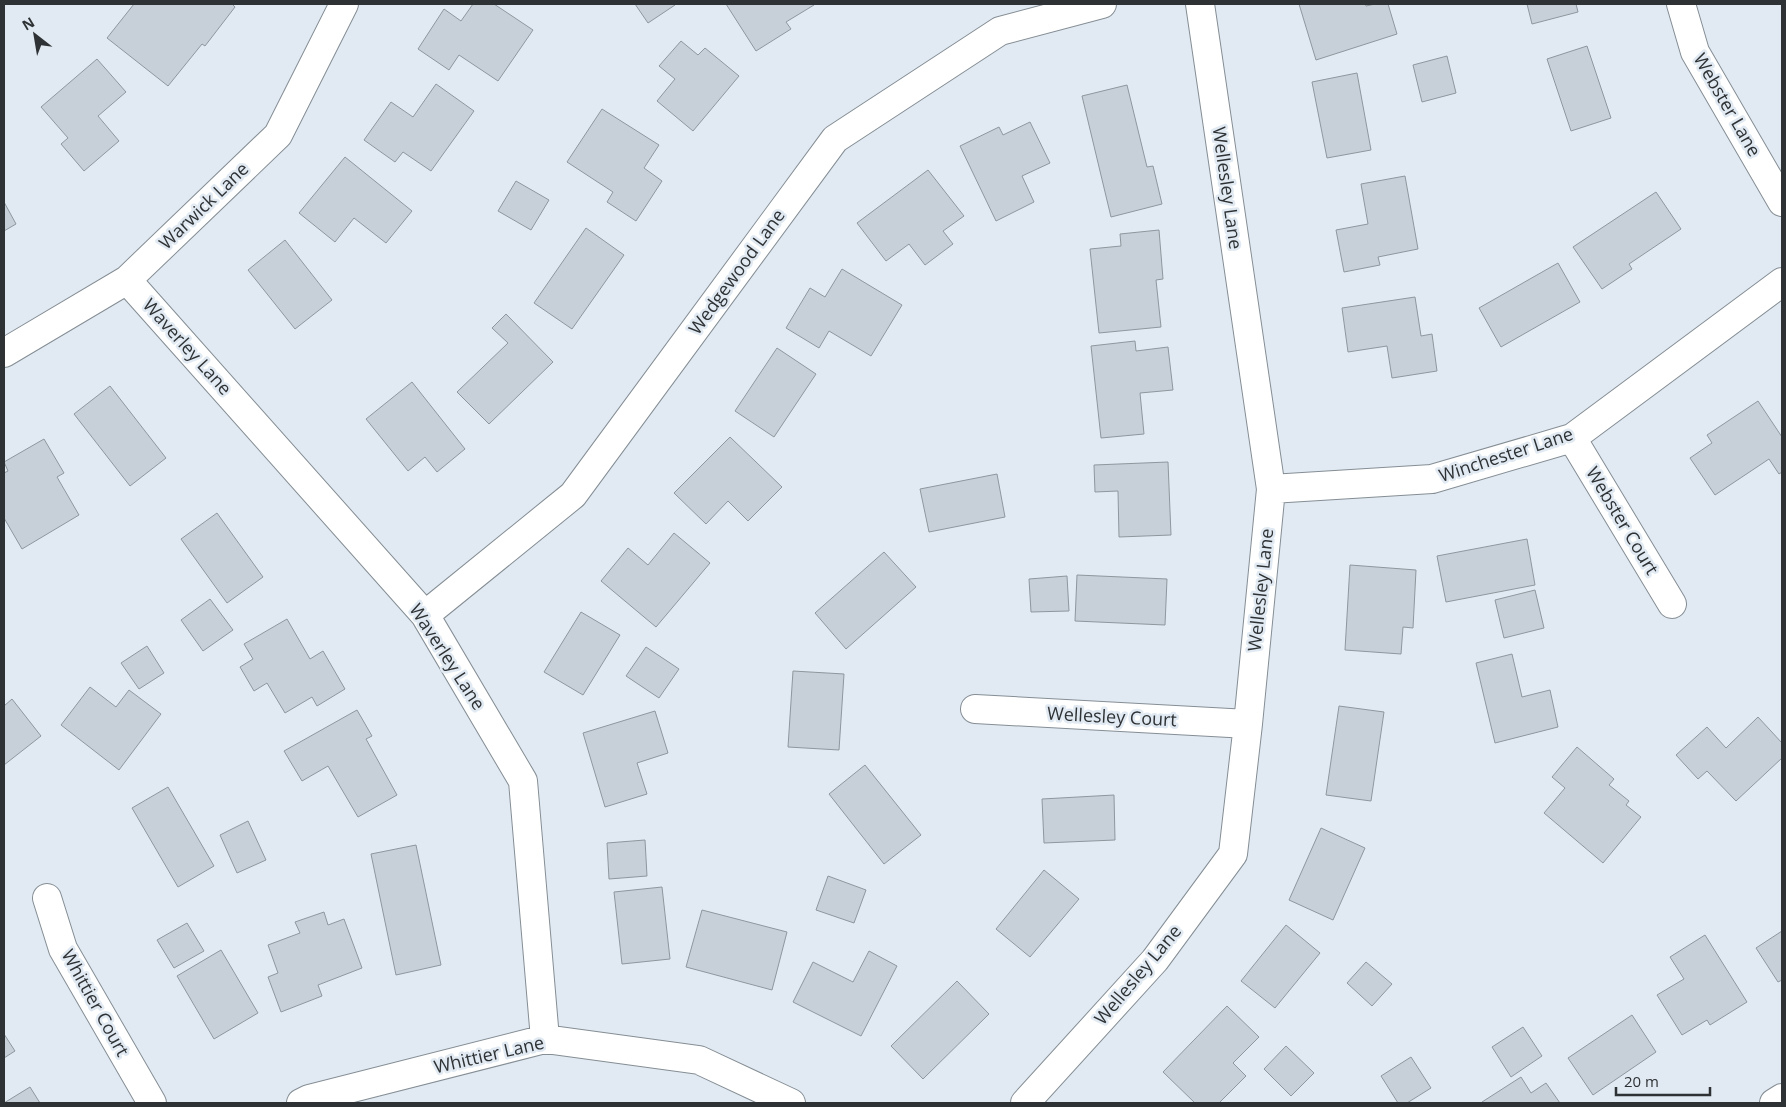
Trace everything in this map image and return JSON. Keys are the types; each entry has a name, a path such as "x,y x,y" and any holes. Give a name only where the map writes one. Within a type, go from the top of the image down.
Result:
{"street":[{"name":"Warwick Lane","path":"4,353 127,280 278,135 344,4"},
{"name":"Wedgewood Lane","path":"425,615 574,495 835,140 1000,31 1102,4"},
{"name":"Wellesley Lane","path":"1025,1103 1155,960 1233,854 1271,489 1200,4"},
{"name":"Webster Lane","path":"1680,4 1695,52 1782,202"},
{"name":"Waverley Lane","path":"127,280 425,615 524,781 545,1039"},
{"name":"Winchester Lane","path":"1271,489 1432,479 1572,438 1782,282"},
{"name":"Webster Court","path":"1572,438 1672,604"},
{"name":"Wellesley Court","path":"975,709 1248,724"},
{"name":"Whittier Court","path":"47,898 63,949 152,1103"},
{"name":"Whittier Lane","path":"301,1103 309,1099 545,1039 699,1060 791,1103"},
{"path":"1774,1103 1782,1098"}],"building":[{"path":"134,4 232,4 235,7 205,46 202,44 168,86 107,38"},
{"path":"473,4 494,4 533,30 498,81 459,55 449,70 418,49 444,9 461,21"},
{"path":"635,4 674,4 675,5 648,23"},
{"path":"726,4 814,5 786,22 791,29 756,51"},
{"path":"1299,4 1365,4 1366,6 1388,4 1397,34 1316,60"},
{"path":"1527,4 1576,4 1578,12 1532,24"},
{"path":"681,41 698,55 705,48 739,76 693,131 657,101 675,79 659,66"},
{"path":"1587,46 1611,118 1571,131 1547,59"},
{"path":"1447,56 1456,93 1422,102 1413,65"},
{"path":"97,59 126,92 98,116 119,141 84,171 61,144 68,138 41,107"},
{"path":"1357,73 1371,150 1327,158 1312,82"},
{"path":"436,84 474,111 431,171 403,152 395,162 364,140 391,102 413,117"},
{"path":"1127,85 1147,167 1153,166 1162,204 1111,217 1082,96"},
{"path":"602,109 659,145 644,168 662,181 636,221 607,202 613,192 567,162"},
{"path":"1030,122 1050,163 1022,176 1034,202 996,221 960,146 999,127 1003,135"},
{"path":"345,157 412,211 386,243 354,218 335,242 299,213"},
{"path":"928,170 964,216 943,231 953,244 925,265 909,244 886,261 857,223"},
{"path":"1405,176 1418,249 1378,257 1380,265 1344,272 1336,230 1368,224 1361,184"},
{"path":"516,181 549,200 531,230 498,211"},
{"path":"1656,192 1681,229 1629,264 1632,269 1602,289 1573,247"},
{"path":"4,202 16,224 4,231"},
{"path":"586,228 624,255 572,329 534,303"},
{"path":"1159,230 1163,279 1156,280 1161,327 1099,333 1090,249 1121,246 1120,234"},
{"path":"285,240 332,300 295,329 248,270"},
{"path":"1558,263 1580,302 1501,347 1479,308"},
{"path":"842,269 902,305 871,356 829,331 819,348 786,328 810,288 825,297"},
{"path":"1415,297 1421,336 1432,334 1437,371 1392,378 1387,346 1348,352 1342,308"},
{"path":"506,314 553,362 489,424 457,392 508,343 492,328"},
{"path":"1135,341 1136,351 1168,347 1173,390 1140,393 1144,434 1101,438 1091,346"},
{"path":"777,348 816,374 774,437 735,411"},
{"path":"412,382 465,449 437,472 425,457 408,471 366,419"},
{"path":"110,386 166,458 130,486 74,414"},
{"path":"1758,401 1782,437 1782,472 1779,474 1769,459 1715,495 1690,458 1712,443 1707,435"},
{"path":"730,437 782,487 748,521 728,501 706,524 674,493"},
{"path":"44,439 64,473 57,477 79,515 22,549 4,518 4,473 8,471 4,462"},
{"path":"1168,462 1171,535 1119,537 1118,491 1095,492 1094,465"},
{"path":"997,474 1005,517 929,532 920,489"},
{"path":"217,513 263,577 227,603 181,539"},
{"path":"674,533 710,563 656,627 601,581 628,548 648,565"},
{"path":"1527,539 1535,585 1446,602 1437,556"},
{"path":"884,552 916,587 846,649 815,613"},
{"path":"1350,565 1416,570 1413,628 1403,627 1401,654 1345,650"},
{"path":"1077,575 1167,579 1165,625 1075,621"},
{"path":"1067,576 1069,611 1031,612 1029,579"},
{"path":"1535,590 1544,628 1504,638 1495,600"},
{"path":"210,599 233,630 203,651 181,620"},
{"path":"581,612 620,635 583,695 544,672"},
{"path":"287,619 310,659 323,651 345,689 317,706 312,697 285,713 267,683 254,691 240,667 253,659 244,644"},
{"path":"147,646 164,673 139,689 121,663"},
{"path":"646,647 679,669 659,698 626,676"},
{"path":"1512,654 1522,697 1550,690 1558,727 1495,743 1476,663"},
{"path":"793,671 844,674 839,750 788,747"},
{"path":"90,687 116,707 129,690 161,714 119,770 61,725"},
{"path":"12,699 41,736 4,765 4,706"},
{"path":"1339,706 1384,712 1371,801 1326,795"},
{"path":"357,710 372,736 366,739 397,795 358,817 328,766 302,781 284,751"},
{"path":"655,711 668,753 637,763 647,794 605,807 583,733"},
{"path":"1758,717 1782,743 1782,758 1736,801 1707,771 1698,779 1676,755 1707,727 1726,748"},
{"path":"1577,747 1614,779 1609,785 1629,801 1626,805 1641,817 1603,863 1544,813 1565,788 1552,777"},
{"path":"865,765 921,835 884,864 829,794"},
{"path":"168,787 214,866 178,887 132,808"},
{"path":"1114,795 1115,840 1044,843 1042,799"},
{"path":"248,821 266,860 237,873 220,835"},
{"path":"1321,828 1365,848 1333,920 1289,900"},
{"path":"645,840 647,876 609,879 607,843"},
{"path":"416,845 441,965 396,975 371,854"},
{"path":"1044,870 1079,899 1030,957 996,929"},
{"path":"828,876 866,890 854,923 816,910"},
{"path":"662,887 670,959 622,964 614,892"},
{"path":"702,910 787,932 772,990 686,967"},
{"path":"324,912 328,925 344,919 362,968 318,985 322,996 281,1012 268,977 278,973 268,945 300,933 295,922"},
{"path":"187,923 204,951 174,968 157,940"},
{"path":"1286,925 1320,953 1275,1008 1241,981"},
{"path":"1782,931 1782,980 1778,982 1756,948"},
{"path":"1705,935 1747,1002 1710,1025 1707,1020 1682,1035 1657,995 1684,979 1670,957"},
{"path":"221,950 258,1013 214,1039 177,976"},
{"path":"869,951 897,966 861,1036 793,1002 813,962 853,982"},
{"path":"1366,962 1392,984 1372,1006 1347,983"},
{"path":"957,981 989,1014 923,1079 891,1046"},
{"path":"1227,1006 1259,1037 1233,1063 1246,1076 1219,1103 1195,1103 1163,1072"},
{"path":"1632,1015 1656,1052 1593,1095 1568,1058"},
{"path":"1523,1027 1542,1056 1511,1077 1492,1047"},
{"path":"4,1034 15,1051 4,1058"},
{"path":"1286,1046 1314,1073 1291,1096 1264,1069"},
{"path":"1411,1057 1431,1088 1407,1103 1398,1103 1381,1076"},
{"path":"1521,1077 1531,1093 1546,1083 1560,1103 1482,1103 1482,1102"},
{"path":"30,1087 40,1103 4,1103"}]}
